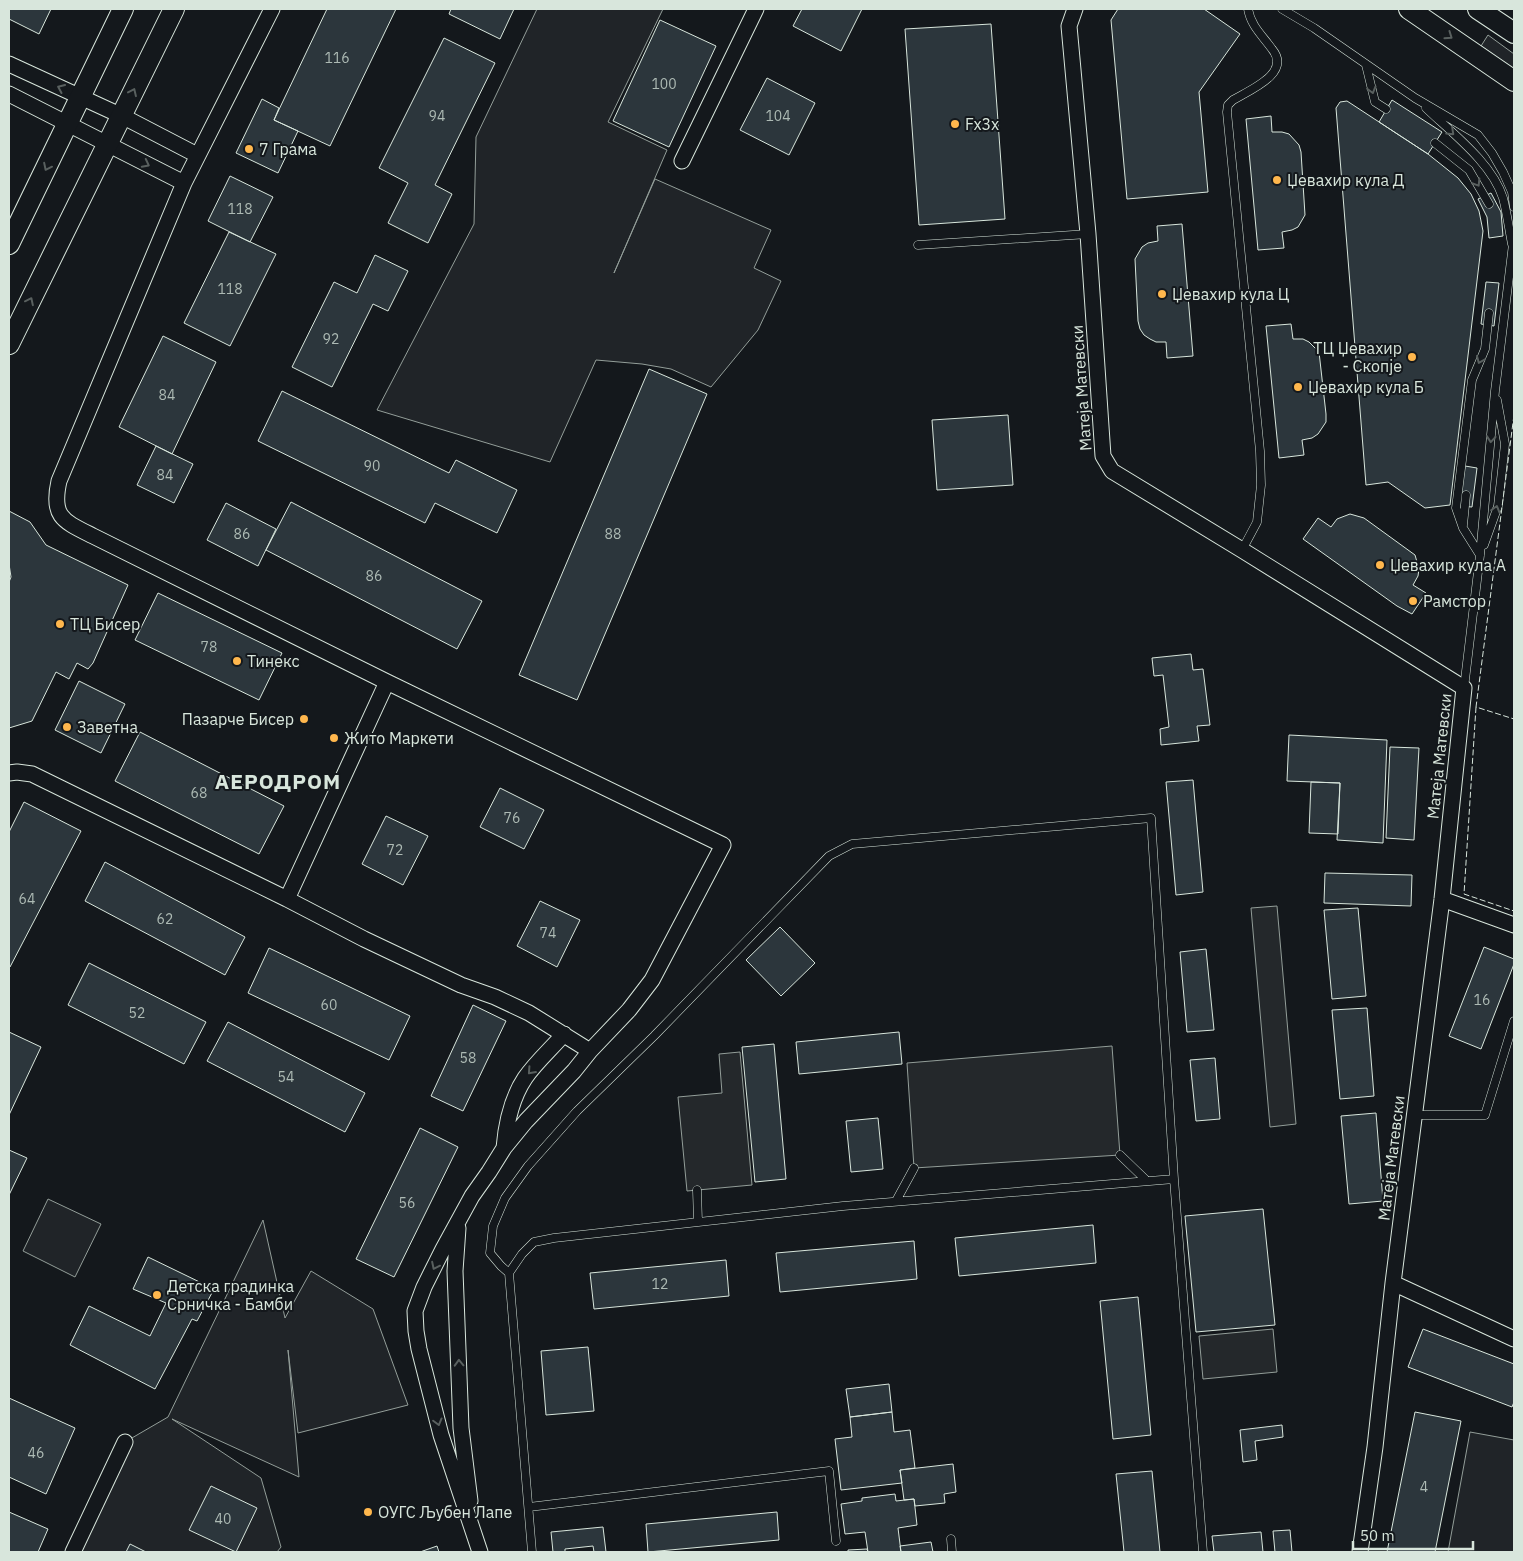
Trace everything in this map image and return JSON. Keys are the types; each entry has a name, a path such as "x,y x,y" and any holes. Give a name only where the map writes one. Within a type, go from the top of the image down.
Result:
{"street":[{"path":"9,244 124,9"},
{"path":"9,344 174,9"},
{"path":"272,9 184,183 64,466 57,492 57,508 65,520 74,526 387,682 724,845 652,980 630,1010 526,1121 504,1148 472,1196 443,1249 418,1302 415,1320 419,1349 441,1435 480,1552"},
{"path":"682,161 756,9"},
{"name":"Матеја Матевски","path":"1075,9 1069,26 1088,234 1103,456 1112,472 1242,550 1464,688 1442,899 1393,1283 1375,1447 1360,1552"},
{"path":"1409,9 1514,82"},
{"path":"1478,9 1514,33"},
{"path":"9,64 122,116 197,155"},
{"path":"9,94 184,183"},
{"path":"287,899 387,682"},
{"path":"9,773 32,774 287,899 364,939 461,985 495,997 528,1013 590,1052"},
{"path":"1442,899 1514,924"},
{"path":"504,1148 506,1127 512,1104 525,1078 564,1034"},
{"path":"458,1224 455,1271 461,1428 474,1534"},
{"path":"1393,1283 1514,1339"},
{"path":"73,1552 125,1442"}],"lane":[{"path":"1242,550 1257,522 1261,485 1260,451 1227,112 1228,105 1233,100 1270,77 1276,70 1278,59 1256,29 1250,19 1248,9"},
{"path":"1282,9 1314,28 1415,98 1478,135 1492,153 1503,172 1512,192 1514,206"},
{"path":"1366,65 1375,102 1386,110"},
{"path":"1415,98 1464,144 1488,170 1502,197 1512,248"},
{"path":"1435,143 1469,170 1489,204"},
{"path":"918,245 1088,234"},
{"path":"1464,688 1480,555 1495,391 1514,236"},
{"path":"1480,555 1463,528 1456,508 1472,380 1485,349 1489,313"},
{"path":"1480,555 1498,506 1506,444 1495,391"},
{"path":"1463,528 1466,495"},
{"path":"508,1273 490,1253 492,1226 505,1198 528,1166 577,1111 654,1036 829,856 852,844 1152,818 1174,1179 1203,1552"},
{"path":"1414,1115 1485,1115 1514,1021"},
{"path":"1120,1155 1147,1181"},
{"path":"896,1201 914,1168"},
{"path":"532,1552 508,1273 534,1242 554,1238 896,1201 1174,1179"},
{"path":"697,1190 698,1222"},
{"path":"529,1507 829,1471 836,1541"},
{"path":"950,1538 952,1552"}],"shaded area":[{"path":"537,9 663,9 608,122 667,150 614,273 655,179 771,230 754,268 781,281 758,330 711,387 671,369 642,364 596,360 550,462 377,410 474,224 476,137"},
{"path":"1488,35 1514,54 1514,69 1481,46"},
{"path":"1277,906 1296,1124 1270,1127 1251,908"},
{"path":"1112,1046 1120,1155 914,1168 907,1063"},
{"path":"740,1052 752,1185 687,1191 678,1097 722,1093 719,1054"},
{"path":"48,1199 101,1224 75,1277 23,1251"},
{"path":"263,1220 285,1318 311,1271 373,1309 408,1405 298,1433 288,1350 299,1477 172,1419 261,1478 281,1547 277,1552 73,1552 125,1442 168,1417"},
{"path":"1273,1329 1277,1372 1203,1379 1199,1336"},
{"path":"1470,1432 1514,1440 1514,1552 1448,1552"}],"building":[{"path":"9,9 51,9 39,34 9,19"},
{"path":"327,9 396,9 330,146 274,120"},
{"path":"451,9 514,9 500,39 449,14"},
{"path":"802,9 862,9 841,51 793,26"},
{"path":"1118,9 1204,9 1240,34 1199,92 1208,192 1127,199 1111,20"},
{"path":"660,20 716,46 669,147 613,121"},
{"name":"Fx3x","path":"991,24 1005,219 919,225 905,29"},
{"path":"444,38 495,63 435,185 452,194 428,243 388,223 408,183 379,168"},
{"path":"767,78 815,103 789,155 740,130"},
{"path":"262,99 279,108 274,120 298,131 278,173 236,153"},
{"path":"1392,100 1442,132 1428,154 1379,122"},
{"name":"ТЦ Џевахир - Скопје","path":"1347,101 1428,154 1458,178 1471,194 1479,211 1483,231 1450,505 1425,508 1388,482 1366,485 1336,108 1340,102"},
{"name":"Џевахир кула Д","path":"1271,116 1272,132 1289,134 1299,145 1305,215 1298,227 1282,232 1284,248 1258,250 1246,119"},
{"path":"230,176 273,197 250,242 208,221"},
{"path":"1491,193 1501,212 1503,236 1489,238 1487,217 1478,199"},
{"name":"Џевахир кула Ц","path":"1182,224 1193,356 1167,358 1166,342 1156,342 1150,339 1140,329 1135,259 1142,247 1148,243 1158,241 1157,226"},
{"path":"229,232 276,254 230,346 184,323"},
{"path":"375,255 408,271 388,311 373,304 332,387 292,367 334,282 357,293"},
{"path":"1486,282 1499,283 1494,326 1481,324"},
{"name":"Џевахир кула Б","path":"1291,324 1293,339 1303,339 1309,342 1319,352 1326,422 1318,434 1312,438 1302,440 1304,455 1279,458 1266,326"},
{"path":"163,336 216,362 172,454 119,427"},
{"path":"649,369 707,394 577,700 519,675"},
{"path":"282,391 449,473 456,460 517,490 497,533 435,503 425,523 258,441"},
{"path":"1008,415 1013,485 937,490 932,420"},
{"path":"156,446 193,464 174,503 137,485"},
{"path":"1465,466 1477,468 1472,507 1459,506"},
{"path":"291,502 482,601 457,649 266,550"},
{"path":"226,503 276,529 258,566 207,540"},
{"name":"ТЦ Бисер","path":"9,511 30,522 46,545 128,585 93,663 88,669 77,663 69,679 56,672 32,721 9,728 9,582 11,577 9,564"},
{"name":"Џевахир кула А","path":"1350,514 1364,518 1415,555 1419,569 1418,576 1413,585 1426,593 1412,614 1397,606 1303,539 1318,518 1331,527 1337,519"},
{"path":"158,593 282,653 259,700 135,640"},
{"path":"1191,654 1193,670 1203,669 1210,725 1197,726 1199,741 1161,745 1160,729 1169,727 1163,675 1154,676 1152,658"},
{"path":"79,681 125,704 101,753 55,730"},
{"path":"140,732 284,806 259,854 115,781"},
{"path":"1289,735 1387,740 1383,843 1337,840 1340,783 1287,781"},
{"path":"1390,747 1419,748 1414,840 1386,838"},
{"path":"1193,780 1203,892 1176,895 1166,782"},
{"path":"1311,782 1340,783 1338,834 1309,833"},
{"path":"500,788 544,810 524,849 480,827"},
{"path":"24,802 81,831 10,967 9,832"},
{"path":"386,816 428,836 403,885 362,864"},
{"path":"105,862 245,937 225,975 85,901"},
{"path":"1325,873 1412,875 1411,906 1324,903"},
{"path":"540,901 580,920 557,967 517,946"},
{"path":"1358,908 1366,996 1332,999 1324,910"},
{"path":"780,927 815,963 781,996 746,960"},
{"path":"1484,947 1514,959 1514,964 1481,1049 1449,1036"},
{"path":"269,948 410,1016 389,1060 248,993"},
{"path":"1206,949 1214,1030 1187,1032 1180,952"},
{"path":"89,963 206,1022 184,1064 68,1005"},
{"path":"473,1005 506,1021 463,1111 431,1096"},
{"path":"1367,1008 1374,1096 1340,1099 1332,1010"},
{"path":"228,1022 365,1093 345,1132 207,1061"},
{"path":"9,1032 41,1047 9,1115"},
{"path":"899,1032 902,1064 799,1074 796,1042"},
{"path":"774,1044 786,1179 755,1182 742,1047"},
{"path":"1215,1058 1220,1119 1196,1121 1190,1060"},
{"path":"1376,1113 1383,1201 1349,1204 1341,1116"},
{"path":"878,1118 883,1169 851,1172 846,1121"},
{"path":"420,1128 458,1147 394,1277 356,1259"},
{"path":"9,1150 27,1158 9,1195"},
{"path":"1263,1209 1275,1325 1196,1332 1185,1216"},
{"path":"1093,1225 1096,1263 959,1276 955,1238"},
{"path":"914,1241 917,1279 780,1292 776,1253"},
{"path":"148,1257 214,1289 197,1321 192,1319 155,1389 70,1345 89,1306 150,1336 166,1303 133,1289"},
{"path":"726,1260 729,1296 594,1309 590,1273"},
{"path":"1138,1297 1151,1435 1113,1439 1100,1301"},
{"path":"1423,1329 1514,1364 1514,1402 1512,1407 1408,1367"},
{"path":"588,1347 594,1411 546,1415 541,1351"},
{"path":"889,1384 892,1412 850,1417 846,1389"},
{"path":"9,1398 75,1428 46,1494 9,1477"},
{"path":"892,1412 894,1432 910,1430 915,1468 900,1470 902,1483 841,1490 835,1439 852,1437 850,1417"},
{"path":"1415,1412 1461,1421 1435,1552 1387,1552"},
{"path":"1282,1425 1283,1437 1255,1441 1257,1460 1243,1462 1240,1430"},
{"path":"953,1464 956,1492 944,1494 945,1503 915,1506 914,1499 904,1500 900,1470"},
{"path":"1152,1471 1160,1552 1124,1552 1116,1474"},
{"path":"211,1486 257,1508 236,1552 189,1530"},
{"path":"895,1494 896,1501 914,1499 917,1525 898,1528 901,1552 868,1552 865,1532 845,1534 841,1504 862,1501 862,1498"},
{"path":"9,1512 48,1529 38,1552 9,1552"},
{"path":"777,1512 779,1540 648,1552 646,1524"},
{"path":"603,1527 606,1552 594,1552 593,1546 565,1549 565,1552 553,1552 551,1532"},
{"path":"1290,1530 1292,1552 1275,1552 1273,1531"},
{"path":"1261,1532 1263,1552 1214,1552 1212,1536"},
{"path":"931,1542 933,1552 901,1552 900,1546"},
{"path":"130,1544 146,1552 126,1552"},
{"path":"437,1546 439,1552 420,1552"},
{"path":"867,1549 868,1552 848,1552 848,1550"}],"fence":[{"path":"1514,415 1476,707 1514,719"},
{"path":"1476,707 1464,894 1514,911"}],"place":[{"name":"Fx3x","path":"955,124"},
{"name":"7 Грама","path":"249,149"},
{"name":"Џевахир кула Д","path":"1277,180"},
{"name":"Џевахир кула Ц","path":"1162,294"},
{"name":"ТЦ Џевахир - Скопје","path":"1412,357"},
{"name":"Џевахир кула Б","path":"1298,387"},
{"name":"Џевахир кула А","path":"1380,565"},
{"name":"Рамстор","path":"1413,601"},
{"name":"ТЦ Бисер","path":"60,624"},
{"name":"Тинекс","path":"237,661"},
{"name":"Пазарче Бисер","path":"304,719"},
{"name":"Заветна","path":"67,727"},
{"name":"Жито Маркети","path":"334,738"},
{"name":"Детска градинка Срничка - Бамби","path":"157,1295"},
{"name":"ОУГС Љубен Лапе","path":"368,1512"}],"district":[{"name":"АЕРОДРОМ","path":"278,782"}]}
